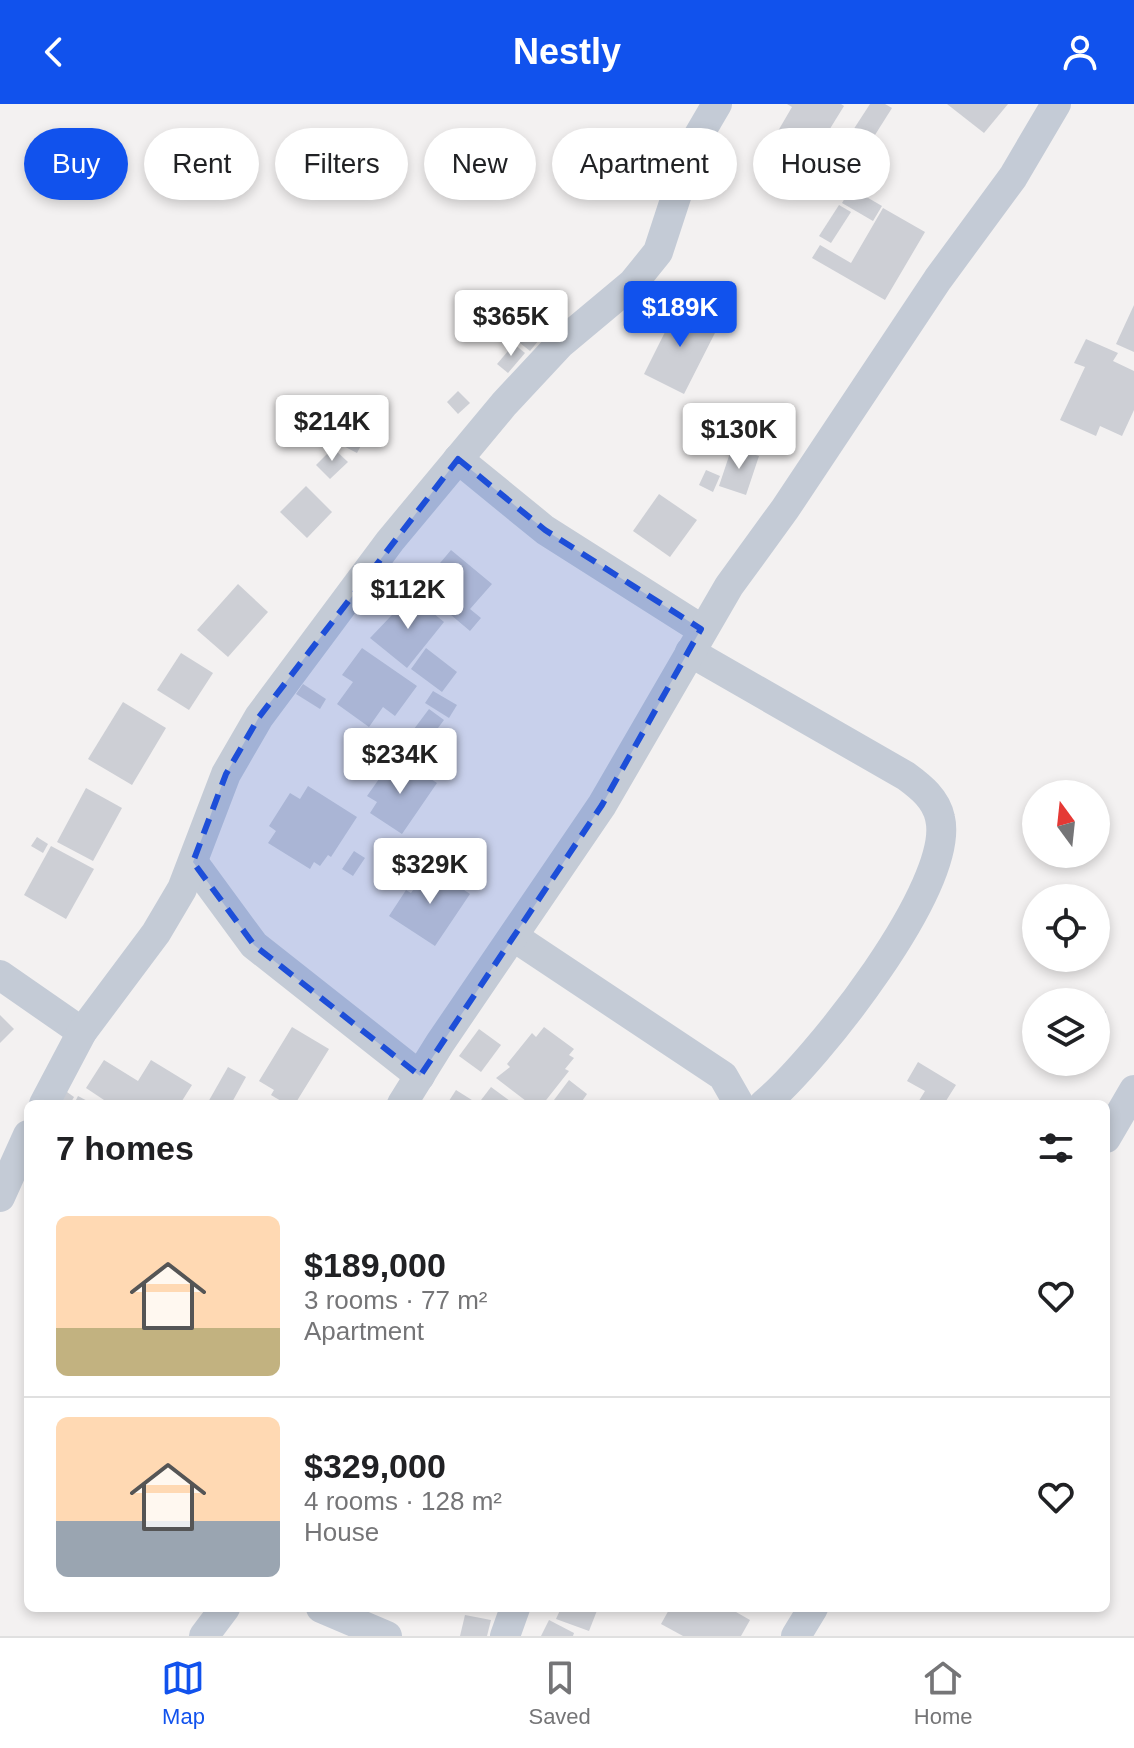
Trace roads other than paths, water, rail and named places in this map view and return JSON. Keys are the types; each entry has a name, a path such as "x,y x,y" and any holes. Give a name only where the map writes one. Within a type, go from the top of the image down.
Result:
{"street":[{"path":"46,1100 82,1032 156,933 182,889 226,774 259,717 390,541 458,459 560,344 633,283 658,252 693,145 717,104"},
{"path":"405,1100 602,805 696,640 938,279 1013,177 1056,104"},
{"path":"458,459 545,530 696,640 906,776 931,797 940,816 935,866 862,993 822,1044 768,1100"},
{"path":"193,862 254,945 420,1076"},
{"path":"514,937 723,1076 737,1100"},
{"path":"0,975 82,1032"},
{"path":"1110,1131 1134,1090"},
{"path":"0,1197 24,1144"},
{"path":"204,1636 222,1612"},
{"path":"330,1612 387,1636"},
{"path":"505,1636 514,1612"},
{"path":"796,1636 811,1612"}]}
